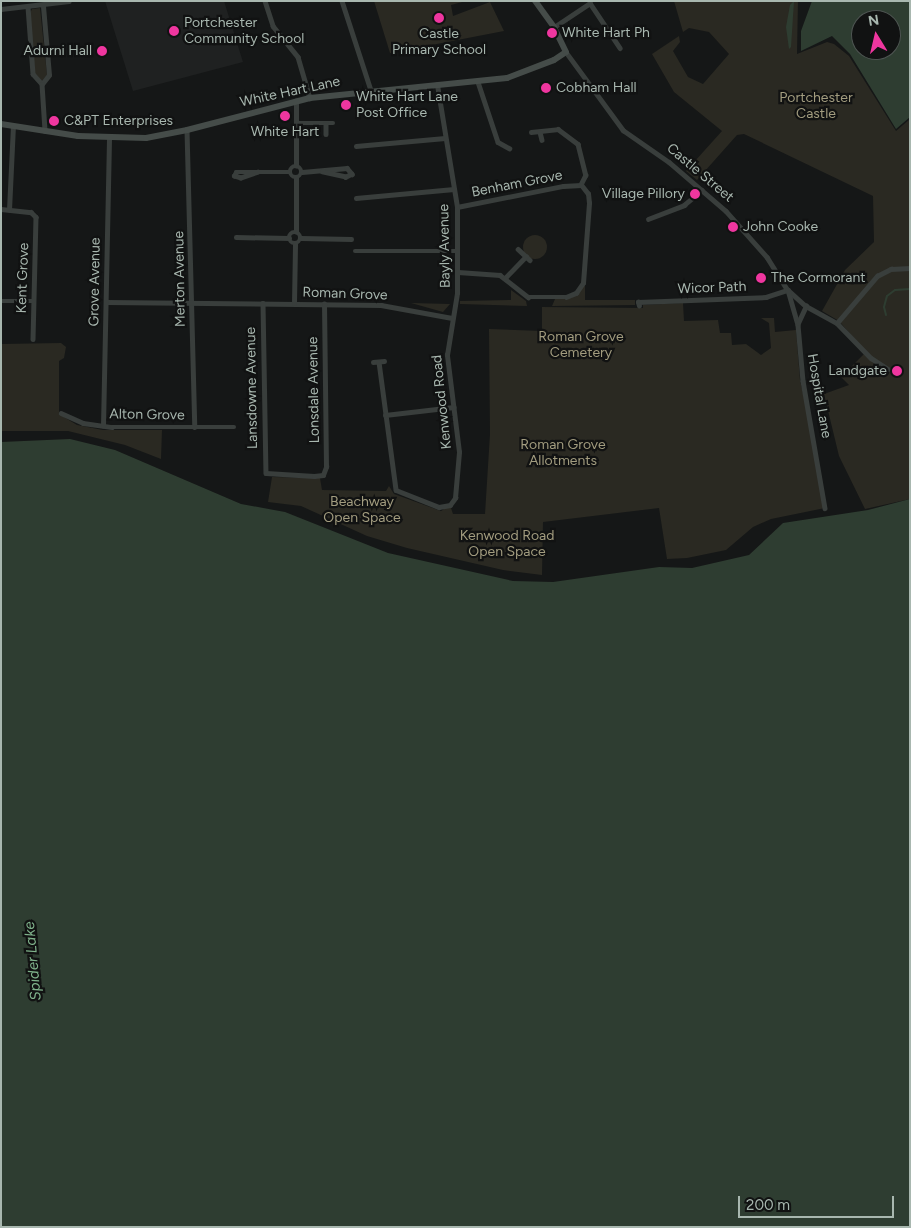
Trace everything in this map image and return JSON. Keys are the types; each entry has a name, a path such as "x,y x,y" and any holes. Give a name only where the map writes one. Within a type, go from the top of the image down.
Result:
{"street":[{"path":"1,9 44,6 69,1"},
{"path":"265,1 273,26 298,57 310,98"},
{"path":"342,1 371,90"},
{"path":"535,1 554,27 566,52"},
{"path":"554,27 590,3 602,25 620,48"},
{"path":"42,84 49,75 44,6"},
{"path":"28,7 33,74 42,84 45,131"},
{"name":"White Hart Lane","path":"1,124 110,138 146,138 187,130 296,100 371,90 478,82 521,74 564,56 566,52"},
{"name":"Castle Street","path":"566,52 623,130 702,190 748,234 788,290 806,306 837,323 871,358 888,369"},
{"path":"478,82 498,142 509,148"},
{"name":"Bayly Avenue","path":"437,86 457,207 458,272 452,318"},
{"path":"296,100 296,166 302,172 323,172 347,168 352,174 346,178 323,172"},
{"path":"296,123 333,123"},
{"path":"326,124 326,134"},
{"path":"1,209 9,210 13,126"},
{"path":"458,272 498,274 528,297 566,297 576,293 583,283 589,203 588,194 580,185 586,175 581,148 558,129 531,132"},
{"name":"Merton Avenue","path":"187,130 195,427"},
{"path":"540,132 542,140"},
{"name":"Grove Avenue","path":"103,426 110,138"},
{"path":"356,146 445,138"},
{"path":"258,172 289,172 296,166"},
{"path":"289,172 296,178"},
{"path":"301,238 296,232 296,178 302,172"},
{"name":"Benham Grove","path":"457,207 563,186 580,185"},
{"path":"356,198 454,189"},
{"path":"648,219 684,205 702,190"},
{"name":"Kent Grove","path":"9,210 31,212 36,217 33,339"},
{"path":"236,237 289,238 296,232"},
{"path":"289,238 295,244"},
{"path":"294,304 295,244 301,238 351,239"},
{"path":"518,249 530,260"},
{"path":"355,251 457,251"},
{"path":"505,278 526,256"},
{"path":"837,323 877,276 891,269 910,268"},
{"name":"Wicor Path","path":"639,306 638,302 766,297 788,290"},
{"name":"Hospital Lane","path":"788,290 798,325 803,381 825,508"},
{"path":"1,300 34,301"},
{"name":"Roman Grove","path":"106,302 396,306 452,318"},
{"name":"Lansdowne Avenue","path":"263,303 266,473 323,474"},
{"name":"Lonsdale Avenue","path":"323,474 324,304"},
{"path":"798,325 806,306"},
{"name":"Kenwood Road","path":"373,362 381,361 385,415 396,490 445,507 455,498 459,452 447,355 452,318"},
{"path":"385,415 454,407"},
{"name":"Alton Grove","path":"61,413 73,420 103,426 234,427"}],"shaded area":[{"name":"Portchester Community School","path":"105,1 224,1 243,62 133,91"}],"green space":[{"name":"Castle Primary School","path":"374,1 466,1 451,5 453,16 490,2 504,31 390,53"},
{"name":"Portchester Castle","path":"674,1 798,1 797,54 827,42 834,44 849,56 896,131 910,119 910,499 865,509 839,456 824,394 849,385 841,377 866,352 839,321 822,311 845,270 874,242 873,196 744,134 737,135 697,180 686,171 722,131 674,92 652,54 679,36 680,42 673,51 688,77 703,84 729,54 709,32 689,28 683,32"},
{"path":"40,8 47,75 41,82 35,76 30,13 32,9"},
{"path":"535,235 543,239 547,247 543,255 535,259 527,255 523,247 527,239"},
{"path":"585,282 585,300 635,300 635,305 552,306 555,299 578,294"},
{"path":"511,290 526,301 527,306 460,304 460,301 511,300"},
{"path":"411,303 450,304 443,312"},
{"path":"683,303 684,321 718,320 720,333 731,333 732,345 746,344 761,355 771,348 769,323 761,318 774,318 775,332 796,330 800,380 822,479 825,508 771,519 753,527 726,550 687,558 667,559 659,508 543,522 542,575 503,570 407,548 367,536 301,506 268,502 272,477 320,478 322,490 386,491 389,486 394,494 441,511 450,505 453,514 485,514 490,434 489,329 542,331 542,307 643,308 643,305"},
{"path":"61,343 66,347 64,358 59,361 59,414 77,425 103,430 162,430 161,459 125,445 68,431 1,431 1,344"}],"water":[{"path":"794,1 791,47 789,49 786,27 790,5"},
{"path":"812,1 910,1 910,117 896,129 854,60 901,60 901,10 851,10 851,56 832,36 801,51 801,31"},
{"name":"Spider Lake","path":"70,439 115,450 241,504 285,512 388,553 513,581 553,582 659,567 692,568 749,555 783,523 868,510 910,499 910,1227 1,1227 1,442"}],"waterway":[{"path":"886,315 884,307 887,296 895,290 910,289"}],"place":[{"name":"Castle Primary School","path":"439,18"},
{"name":"Portchester Community School","path":"174,31"},
{"name":"White Hart Ph","path":"552,33"},
{"name":"Adurni Hall","path":"102,51"},
{"name":"Cobham Hall","path":"546,88"},
{"name":"White Hart Lane Post Office","path":"346,105"},
{"name":"White Hart","path":"285,116"},
{"name":"C&PT Enterprises","path":"54,121"},
{"name":"Village Pillory","path":"695,194"},
{"name":"John Cooke","path":"733,227"},
{"name":"The Cormorant","path":"761,278"},
{"name":"Landgate","path":"897,371"}],"park label":[{"name":"Roman Grove Cemetery","path":"581,346"},
{"name":"Roman Grove Allotments","path":"563,454"},
{"name":"Beachway Open Space","path":"362,510"},
{"name":"Kenwood Road Open Space","path":"507,544"}]}
